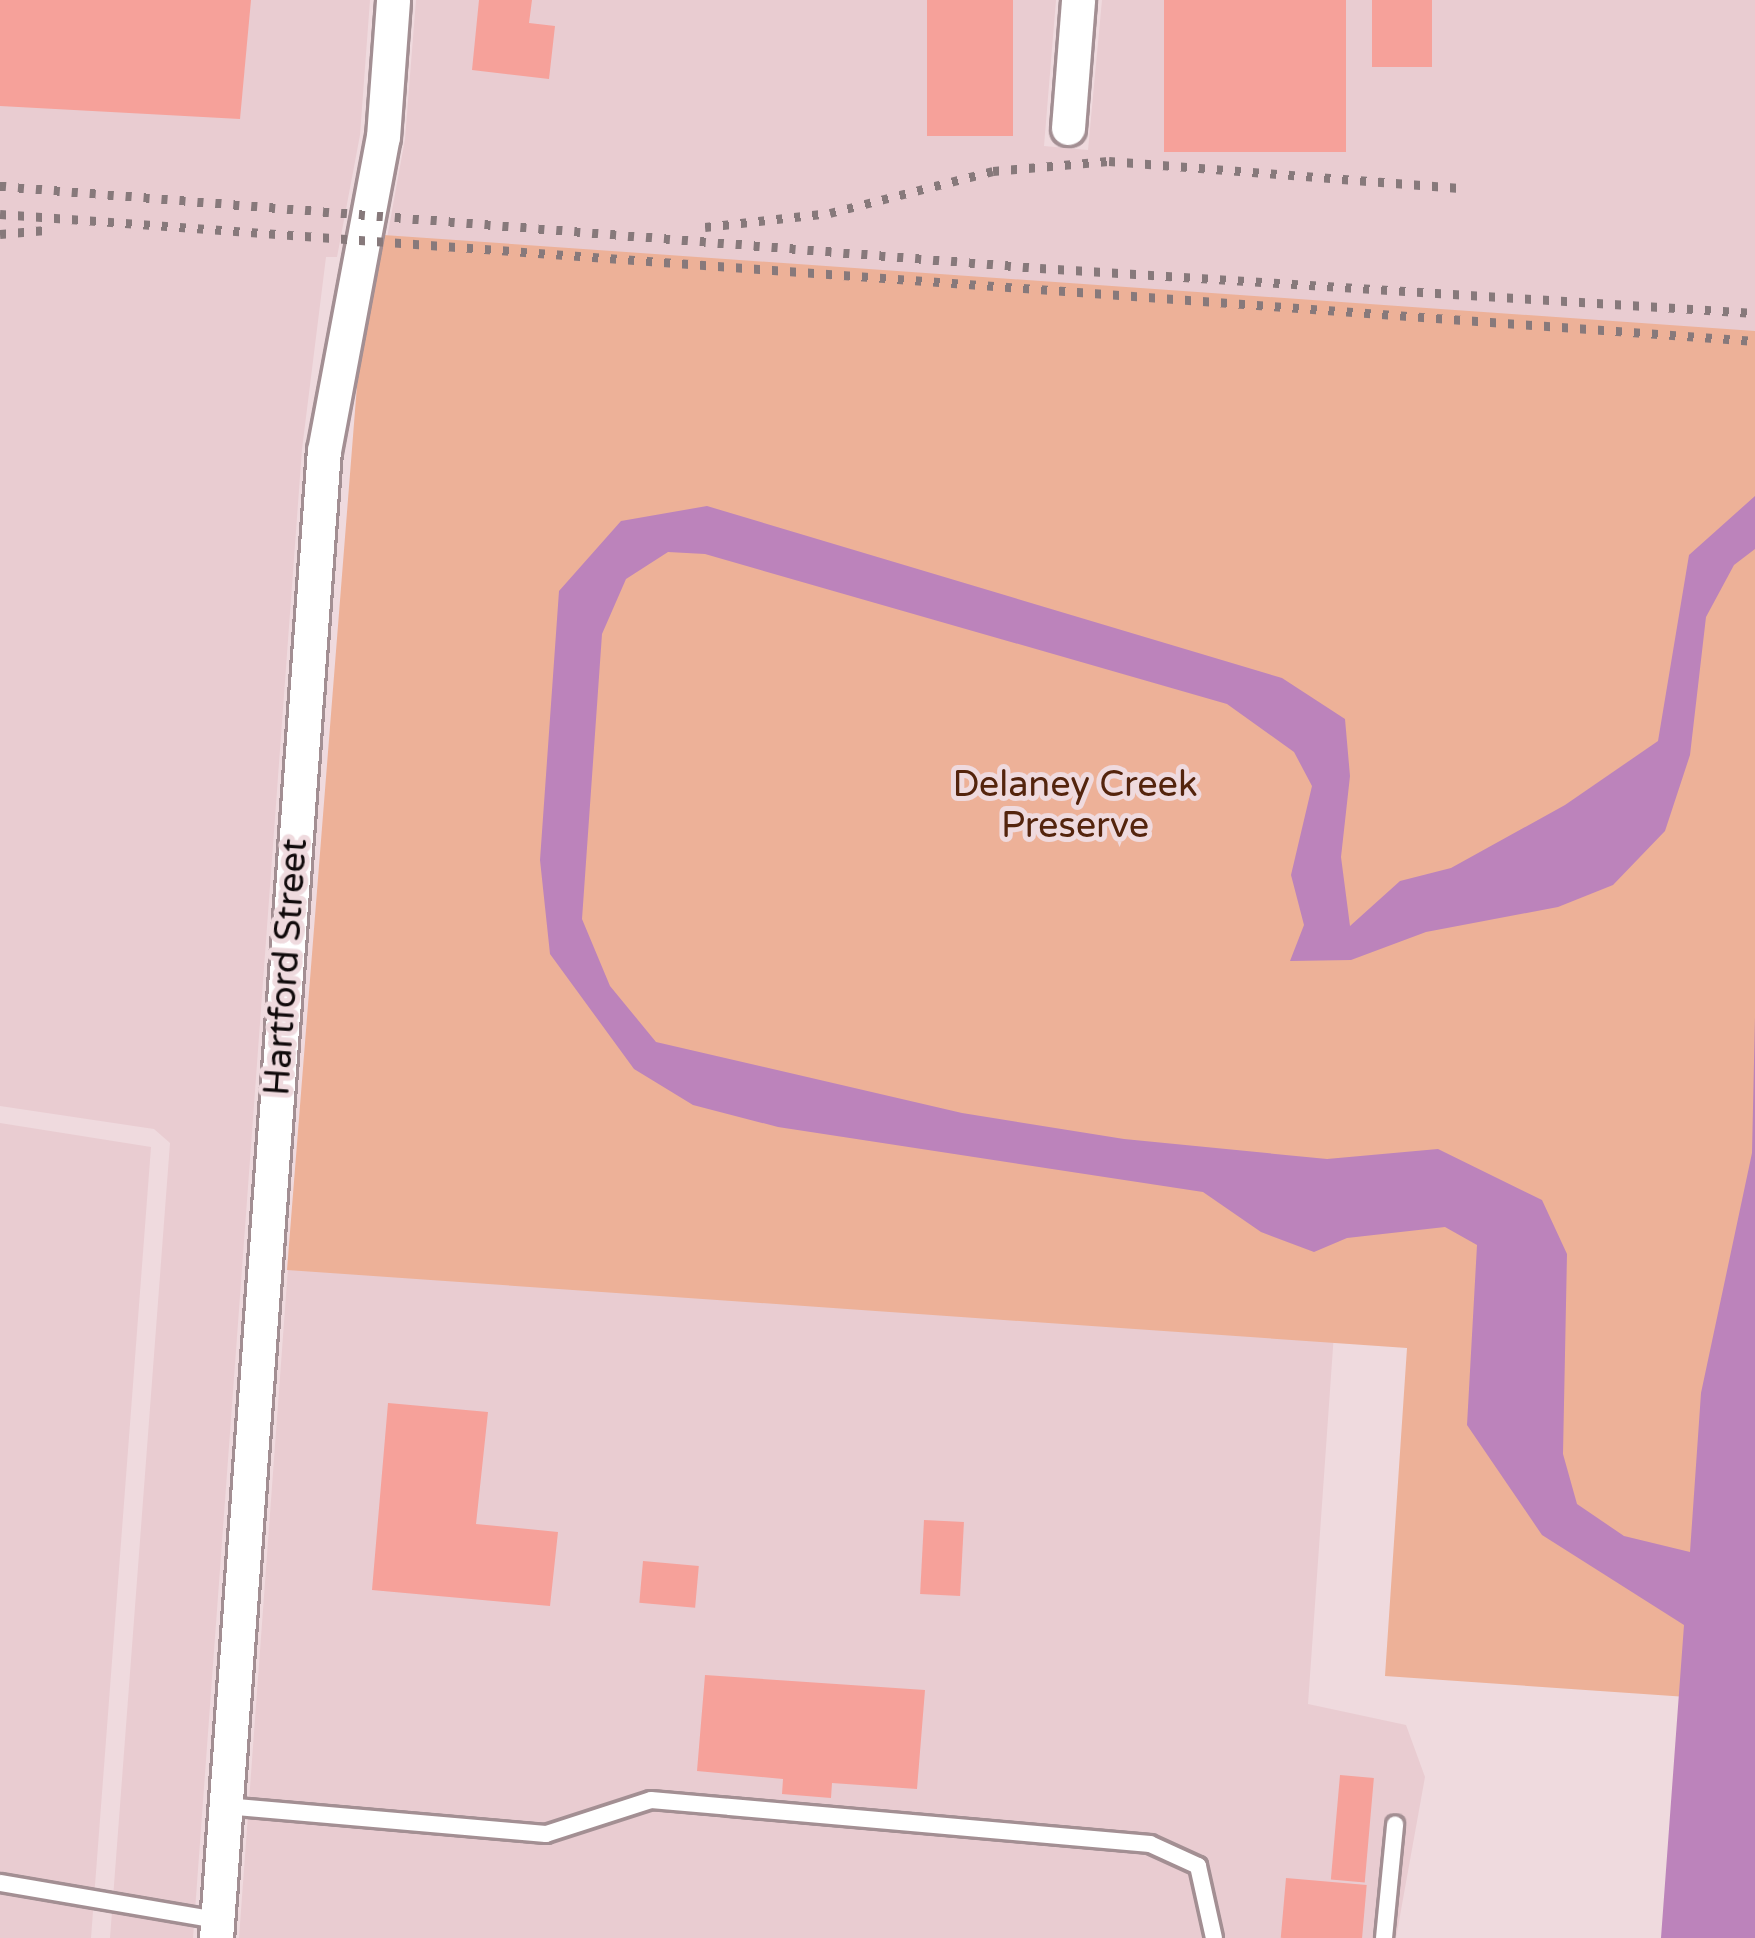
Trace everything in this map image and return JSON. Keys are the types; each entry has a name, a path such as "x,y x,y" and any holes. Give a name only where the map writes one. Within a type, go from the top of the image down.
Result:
{"street":[{"name":"Hartford Street","path":"217,1929 324,451 382,137 393,0"},
{"path":"1068,128 1078,0"}],"lane":[{"path":"225,1807 546,1834 651,1800 1150,1844 1198,1866 1214,1938"},
{"path":"1384,1938 1395,1825"},
{"path":"0,1883 217,1929"}],"shaded area":[{"path":"0,0 370,0 360,135 337,257 326,257 302,449 193,1938 110,1938 170,1143 154,1129 0,1106"},
{"path":"416,0 1056,0 1044,146 1088,150 1102,0 1755,0 1755,339 383,260 405,139"},
{"path":"1755,496 1755,549 1734,565 1706,617 1690,755 1665,831 1613,885 1558,907 1426,932 1351,960 1290,961 1304,925 1291,875 1312,786 1294,752 1227,704 705,554 668,552 626,579 602,634 582,919 610,986 656,1042 962,1113 1124,1139 1327,1159 1438,1149 1542,1200 1567,1254 1563,1454 1577,1504 1624,1536 1690,1552 1701,1393 1752,1153 1755,1016 1755,1938 1661,1938 1684,1625 1542,1535 1467,1425 1477,1245 1445,1227 1347,1238 1314,1252 1261,1232 1203,1192 778,1127 693,1105 634,1069 550,954 540,860 559,591 621,521 707,506 1282,678 1345,719 1350,776 1341,857 1350,926 1400,881 1451,868 1565,805 1658,741 1689,555"},
{"path":"0,1123 151,1147 91,1938 0,1938"},
{"path":"291,1227 1335,1319 1308,1704 1406,1725 1425,1777 1396,1938 239,1938"}],"green space":[{"name":"Delaney Creek Preserve","path":"369,234 1755,331 1755,1569 1745,1701 1385,1676 1407,1348 287,1270"}],"building":[{"path":"0,0 251,0 240,119 0,106"},
{"path":"479,0 532,0 529,23 555,26 549,79 472,70"},
{"path":"927,0 1013,0 1013,136 927,136"},
{"path":"1164,0 1346,0 1346,152 1164,152"},
{"path":"1372,0 1432,0 1432,67 1372,67"},
{"path":"388,1403 488,1412 476,1524 558,1532 550,1606 372,1590"},
{"path":"924,1520 964,1522 960,1596 920,1594"},
{"path":"643,1561 699,1566 695,1608 639,1603"},
{"path":"705,1675 925,1690 917,1789 832,1783 831,1798 782,1794 783,1779 697,1771"},
{"path":"1340,1775 1374,1778 1365,1883 1331,1880"},
{"path":"1286,1878 1367,1885 1362,1938 1281,1938"}],"railway":[{"path":"705,227 830,213 993,171 1109,161 1463,188"},
{"path":"0,186 1040,268 1755,313"},
{"path":"0,214 1755,341"},
{"path":"0,234 46,230"}]}
